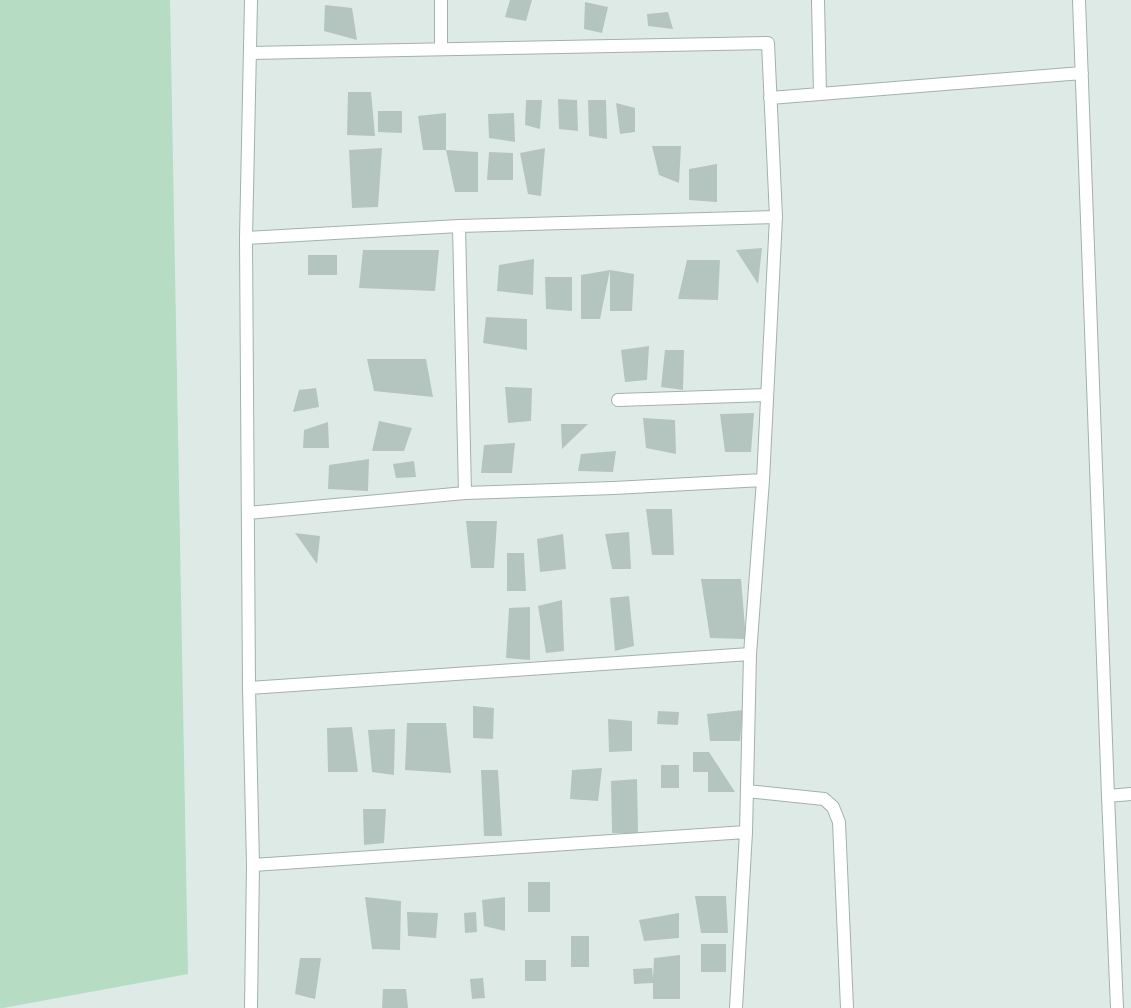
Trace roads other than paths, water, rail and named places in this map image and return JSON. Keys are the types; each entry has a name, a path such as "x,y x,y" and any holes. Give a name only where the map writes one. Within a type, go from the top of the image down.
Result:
{"street":[{"path":"251,0 246,238 249,688 253,865 251,1008"},
{"path":"441,0 441,49"},
{"path":"818,0 820,94"},
{"path":"1079,0 1117,1008"},
{"path":"250,53 768,43 776,217 763,480 750,654 746,832 736,1008"},
{"path":"770,98 1082,73"},
{"path":"246,238 459,226 776,217"},
{"path":"459,226 465,493"},
{"path":"618,400 767,394"},
{"path":"248,513 465,493 614,488 763,480"},
{"path":"249,688 750,654"},
{"path":"747,791 824,799 833,807 839,822 847,1008"},
{"path":"1108,796 1131,794"},
{"path":"253,865 746,832"}]}
